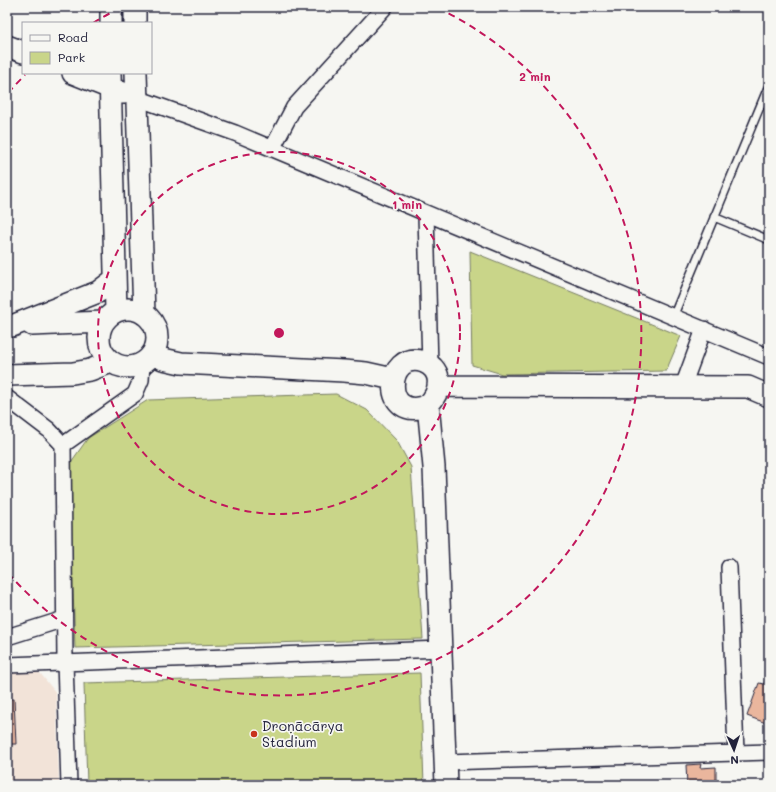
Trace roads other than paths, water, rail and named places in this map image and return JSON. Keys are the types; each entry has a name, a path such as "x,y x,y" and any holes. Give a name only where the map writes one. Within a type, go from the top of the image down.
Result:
{"street":[{"path":"111,7 111,22"},
{"path":"135,7 135,22"},
{"path":"272,149 294,107 385,7"},
{"path":"7,46 22,52"},
{"path":"78,74 110,81 137,98 272,149 769,357"},
{"path":"136,74 144,314"},
{"path":"110,81 115,279 110,316 98,339 104,356 111,362 127,367 147,359 163,359 181,363 366,372 392,379"},
{"path":"426,214 430,366"},
{"path":"10,326 98,292 115,279"},
{"path":"10,326 110,316 126,309 135,310 144,314 155,328 156,341 147,359 135,394 63,445"},
{"path":"683,386 704,330"},
{"path":"7,375 73,373 90,370 111,362"},
{"path":"408,362 424,362 430,366 439,378 439,386 437,393 428,405 414,408 399,402 394,395 392,379 401,366 408,362"},
{"path":"439,386 748,387 769,396"},
{"path":"7,398 49,430 63,445 64,619 69,785"},
{"path":"428,405 434,467 446,785"},
{"path":"729,567 736,752"},
{"path":"7,638 64,619"},
{"path":"7,665 442,649"},
{"path":"446,762 769,752"}],"lane":[{"path":"673,317 769,85"},
{"path":"714,217 769,240"}],"place":[{"name":"Droṇācārya Stadium","path":"254,734"}]}
